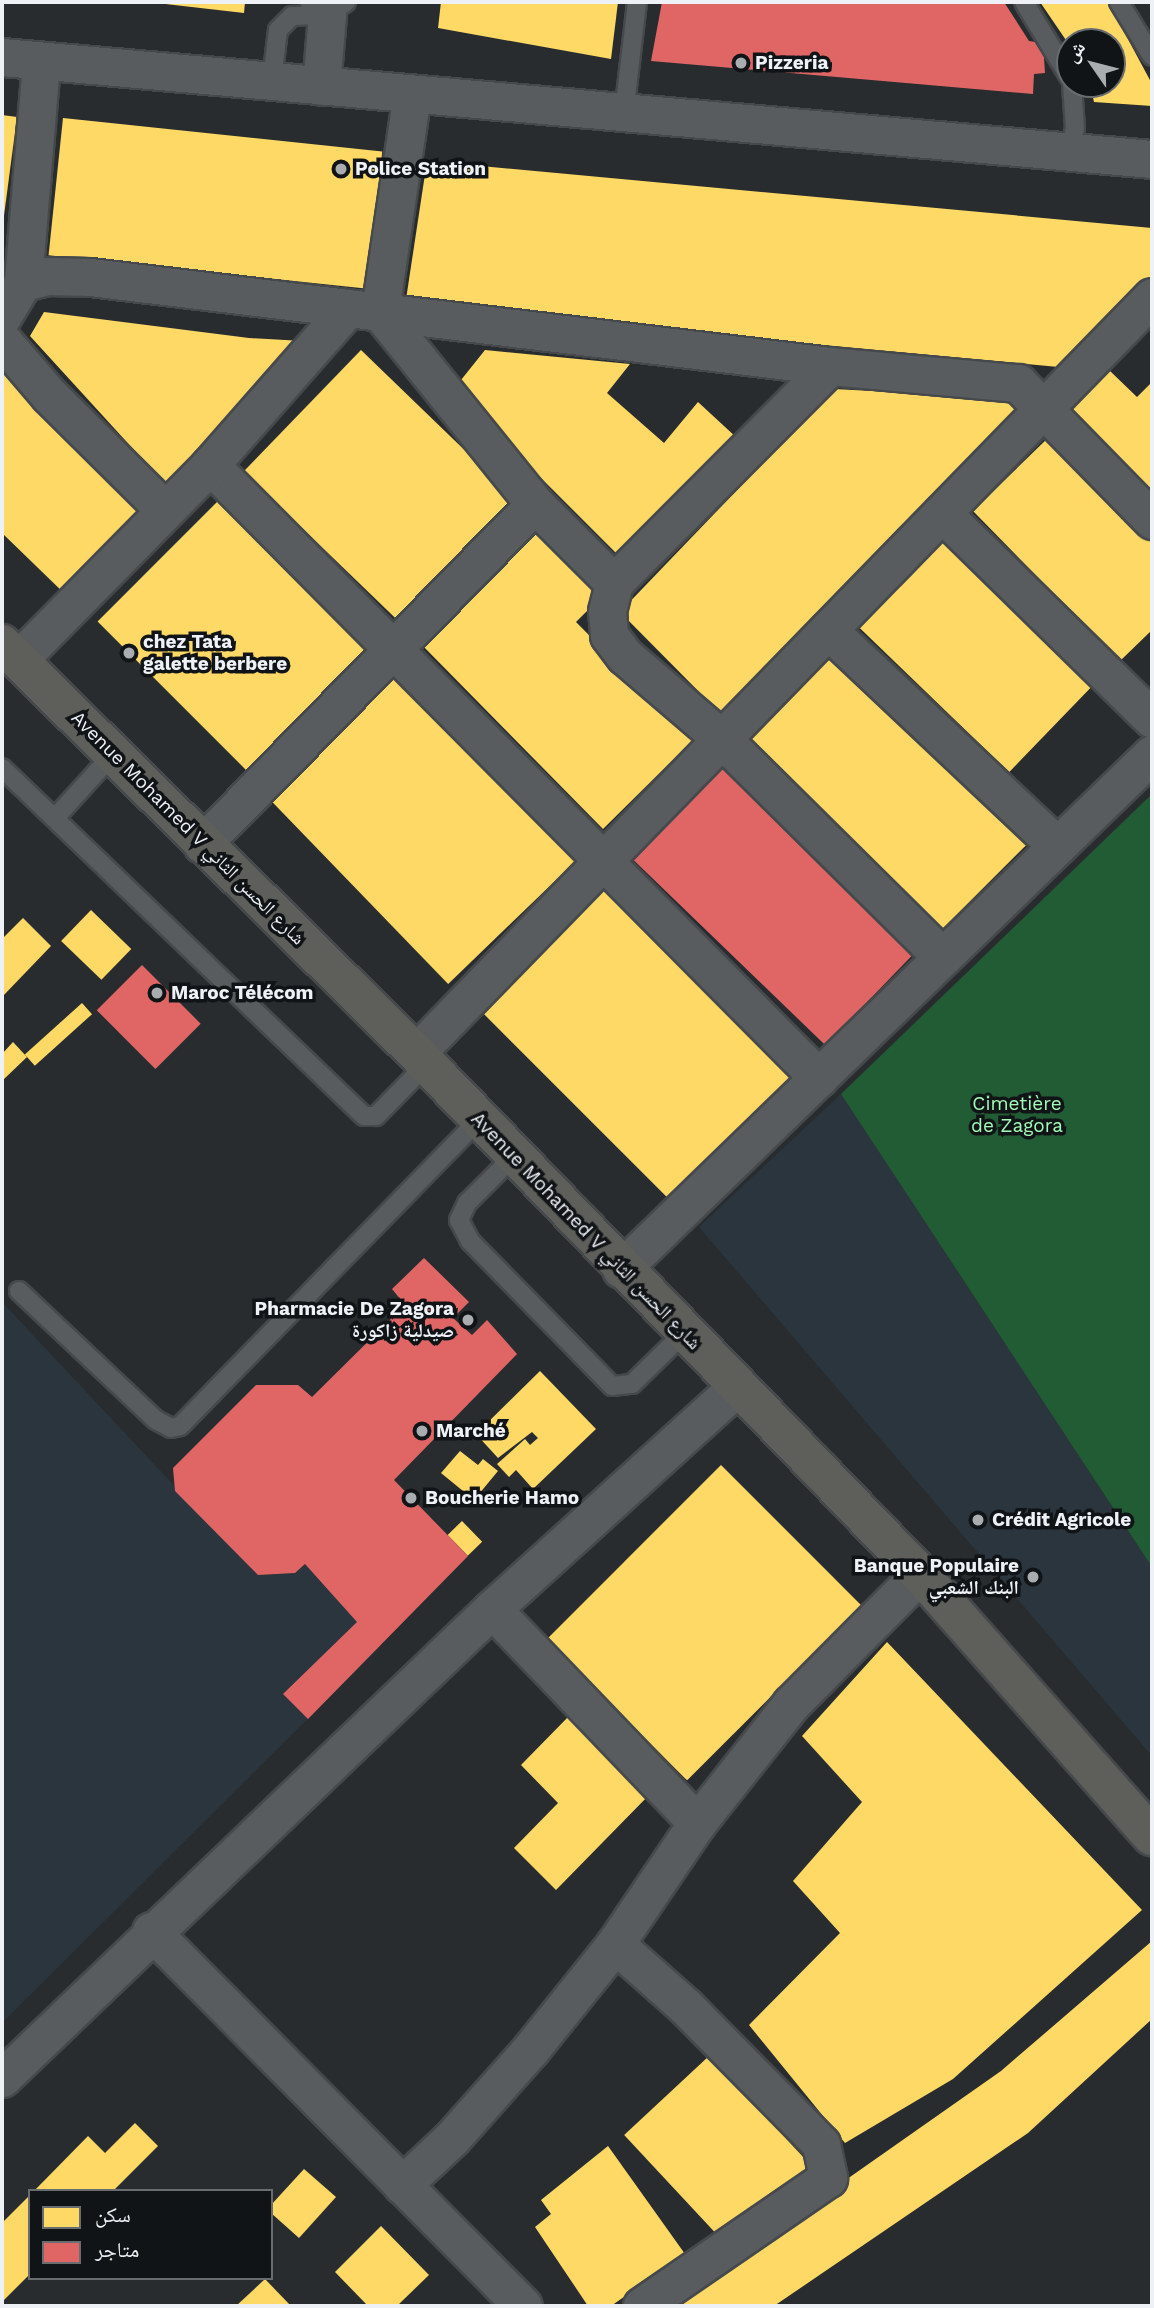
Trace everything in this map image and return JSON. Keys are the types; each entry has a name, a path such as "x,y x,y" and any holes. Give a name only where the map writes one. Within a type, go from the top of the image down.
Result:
{"main road":[{"name":"Avenue Mohamed V شارع الحسن الثاني","path":"10,652 421,1059 736,1388 920,1574 1152,1836"}],"street":[{"path":"321,86 331,6"},
{"path":"2,57 1152,159"},
{"path":"2,317 23,282 41,61"},
{"path":"10,652 165,510 364,309 412,94"},
{"path":"23,282 47,276 90,277 830,366 1018,383 1152,520"},
{"path":"364,309 536,504 614,583"},
{"path":"421,1059 603,861 1043,409 1148,310"},
{"path":"2,341 49,395 165,510"},
{"path":"830,366 614,583 607,611 608,635 625,656 722,739 942,957"},
{"path":"210,465 819,1078"},
{"path":"202,844 536,504"},
{"path":"942,513 1152,719"},
{"path":"828,630 1057,846"},
{"path":"621,1269 1152,754"},
{"path":"2,2078 151,1931 492,1609 736,1388"},
{"path":"401,2185 452,2138 615,1944 697,1823 791,1704 920,1574"},
{"path":"492,1609 697,1823"},
{"path":"151,1931 523,2306"},
{"path":"615,1944 685,2006 821,2144 828,2178 642,2306"}],"lane":[{"path":"624,113 637,2"},
{"path":"1024,2 1056,49"},
{"path":"1127,5 1152,55"},
{"path":"272,80 278,30 292,16 331,6"},
{"path":"1070,152 1075,128 1073,98"},
{"path":"55,818 113,754"},
{"path":"2,768 364,1116 376,1116 421,1059"},
{"path":"19,1292 156,1420 171,1428 180,1426 479,1120"},
{"path":"514,1156 467,1203 459,1220 470,1241 612,1386 621,1387 641,1377 684,1333"}],"shaded area":[{"path":"841,1094 1152,1567 1152,1756 699,1227"},
{"path":"2,1302 258,1575 295,1573 305,1564 381,1646 2,2023"}],"green space":[{"name":"Cimetière de Zagora","path":"1152,794 1152,1567 841,1094"}],"building: سكن":[{"path":"148,2 245,2 244,13"},
{"path":"441,2 618,2 611,59 438,28"},
{"path":"1040,2 1108,2 1122,28 1058,28"},
{"path":"1126,35 1151,82 1152,106 1094,102 1093,98 1126,98"},
{"path":"2,115 17,117 3,223 2,223"},
{"path":"63,118 382,152 368,289 49,255"},
{"path":"427,161 1152,228 1152,278 1069,368 405,306"},
{"path":"44,312 249,338 303,341 166,485 30,336"},
{"path":"361,350 514,498 397,620 244,472"},
{"path":"485,350 630,364 607,393 664,443 698,402 737,438 618,555 453,390"},
{"path":"1110,371 1137,397 1152,382 1152,493 1070,411"},
{"path":"2,372 148,513 68,597 2,533"},
{"path":"834,389 1007,398 1023,410 721,714 620,612"},
{"path":"1051,435 1152,538 1152,630 1120,661 973,511"},
{"path":"222,497 371,646 247,771 98,621"},
{"path":"539,523 606,592 576,622 693,740 603,829 419,642"},
{"path":"947,537 1097,681 1009,772 859,628"},
{"path":"833,648 1028,843 936,936 740,741"},
{"path":"395,667 579,858 448,984 264,793"},
{"path":"605,882 797,1074 670,1200 478,1009"},
{"path":"91,910 131,949 101,980 61,941"},
{"path":"23,918 51,946 2,997 2,939"},
{"path":"82,1003 92,1014 35,1066 25,1055"},
{"path":"13,1042 27,1057 2,1081 2,1054"},
{"path":"540,1371 596,1429 533,1489 516,1470 509,1477 497,1464 525,1439 530,1445 538,1438 532,1432 498,1458 476,1434"},
{"path":"460,1451 478,1465 483,1459 498,1471 474,1500 441,1473"},
{"path":"721,1465 862,1606 687,1780 546,1640"},
{"path":"462,1521 482,1542 468,1556 448,1535"},
{"path":"887,1642 1142,1910 953,2079 845,2143 749,2025 840,1933 793,1881 862,1802 802,1736"},
{"path":"570,1715 650,1794 556,1890 514,1848 558,1803 521,1765"},
{"path":"1152,1941 1152,2019 1028,2133 774,2306 666,2306 1001,2071"},
{"path":"709,2056 812,2166 727,2246 624,2135"},
{"path":"135,2123 158,2146 115,2189 36,2189 88,2136 105,2153"},
{"path":"608,2146 685,2254 611,2306 588,2306 535,2227 551,2214 541,2200"},
{"path":"304,2169 336,2197 299,2238 273,2215 273,2203"},
{"path":"28,2197 28,2276 2,2302 2,2223"},
{"path":"381,2226 429,2275 397,2306 368,2306 335,2272"},
{"path":"266,2280 291,2306 236,2306"}],"building: متاجر":[{"path":"662,2 1004,2 1029,41 1043,43 1045,73 1034,74 1033,94 651,61"},
{"path":"720,760 917,950 825,1045 628,855"},
{"path":"142,965 201,1024 155,1069 97,1010"},
{"path":"424,1258 469,1302 453,1318 472,1335 487,1320 517,1354 394,1480 468,1556 308,1719 283,1694 357,1622 305,1564 295,1573 258,1575 175,1491 173,1468 256,1385 298,1385 312,1397 405,1305 392,1289"}],"place":[{"name":"Pizzeria","path":"741,63"},
{"name":"Police Station","path":"341,169"},
{"name":"chez Tata galette berbere","path":"129,653"},
{"name":"Maroc Télécom","path":"157,993"},
{"name":"Pharmacie De Zagora صيدلية زاكورة","path":"468,1320"},
{"name":"Marché","path":"422,1431"},
{"name":"Boucherie Hamo","path":"411,1498"},
{"name":"Crédit Agricole","path":"978,1520"},
{"name":"Banque Populaire البنك الشعبي","path":"1033,1577"}]}
